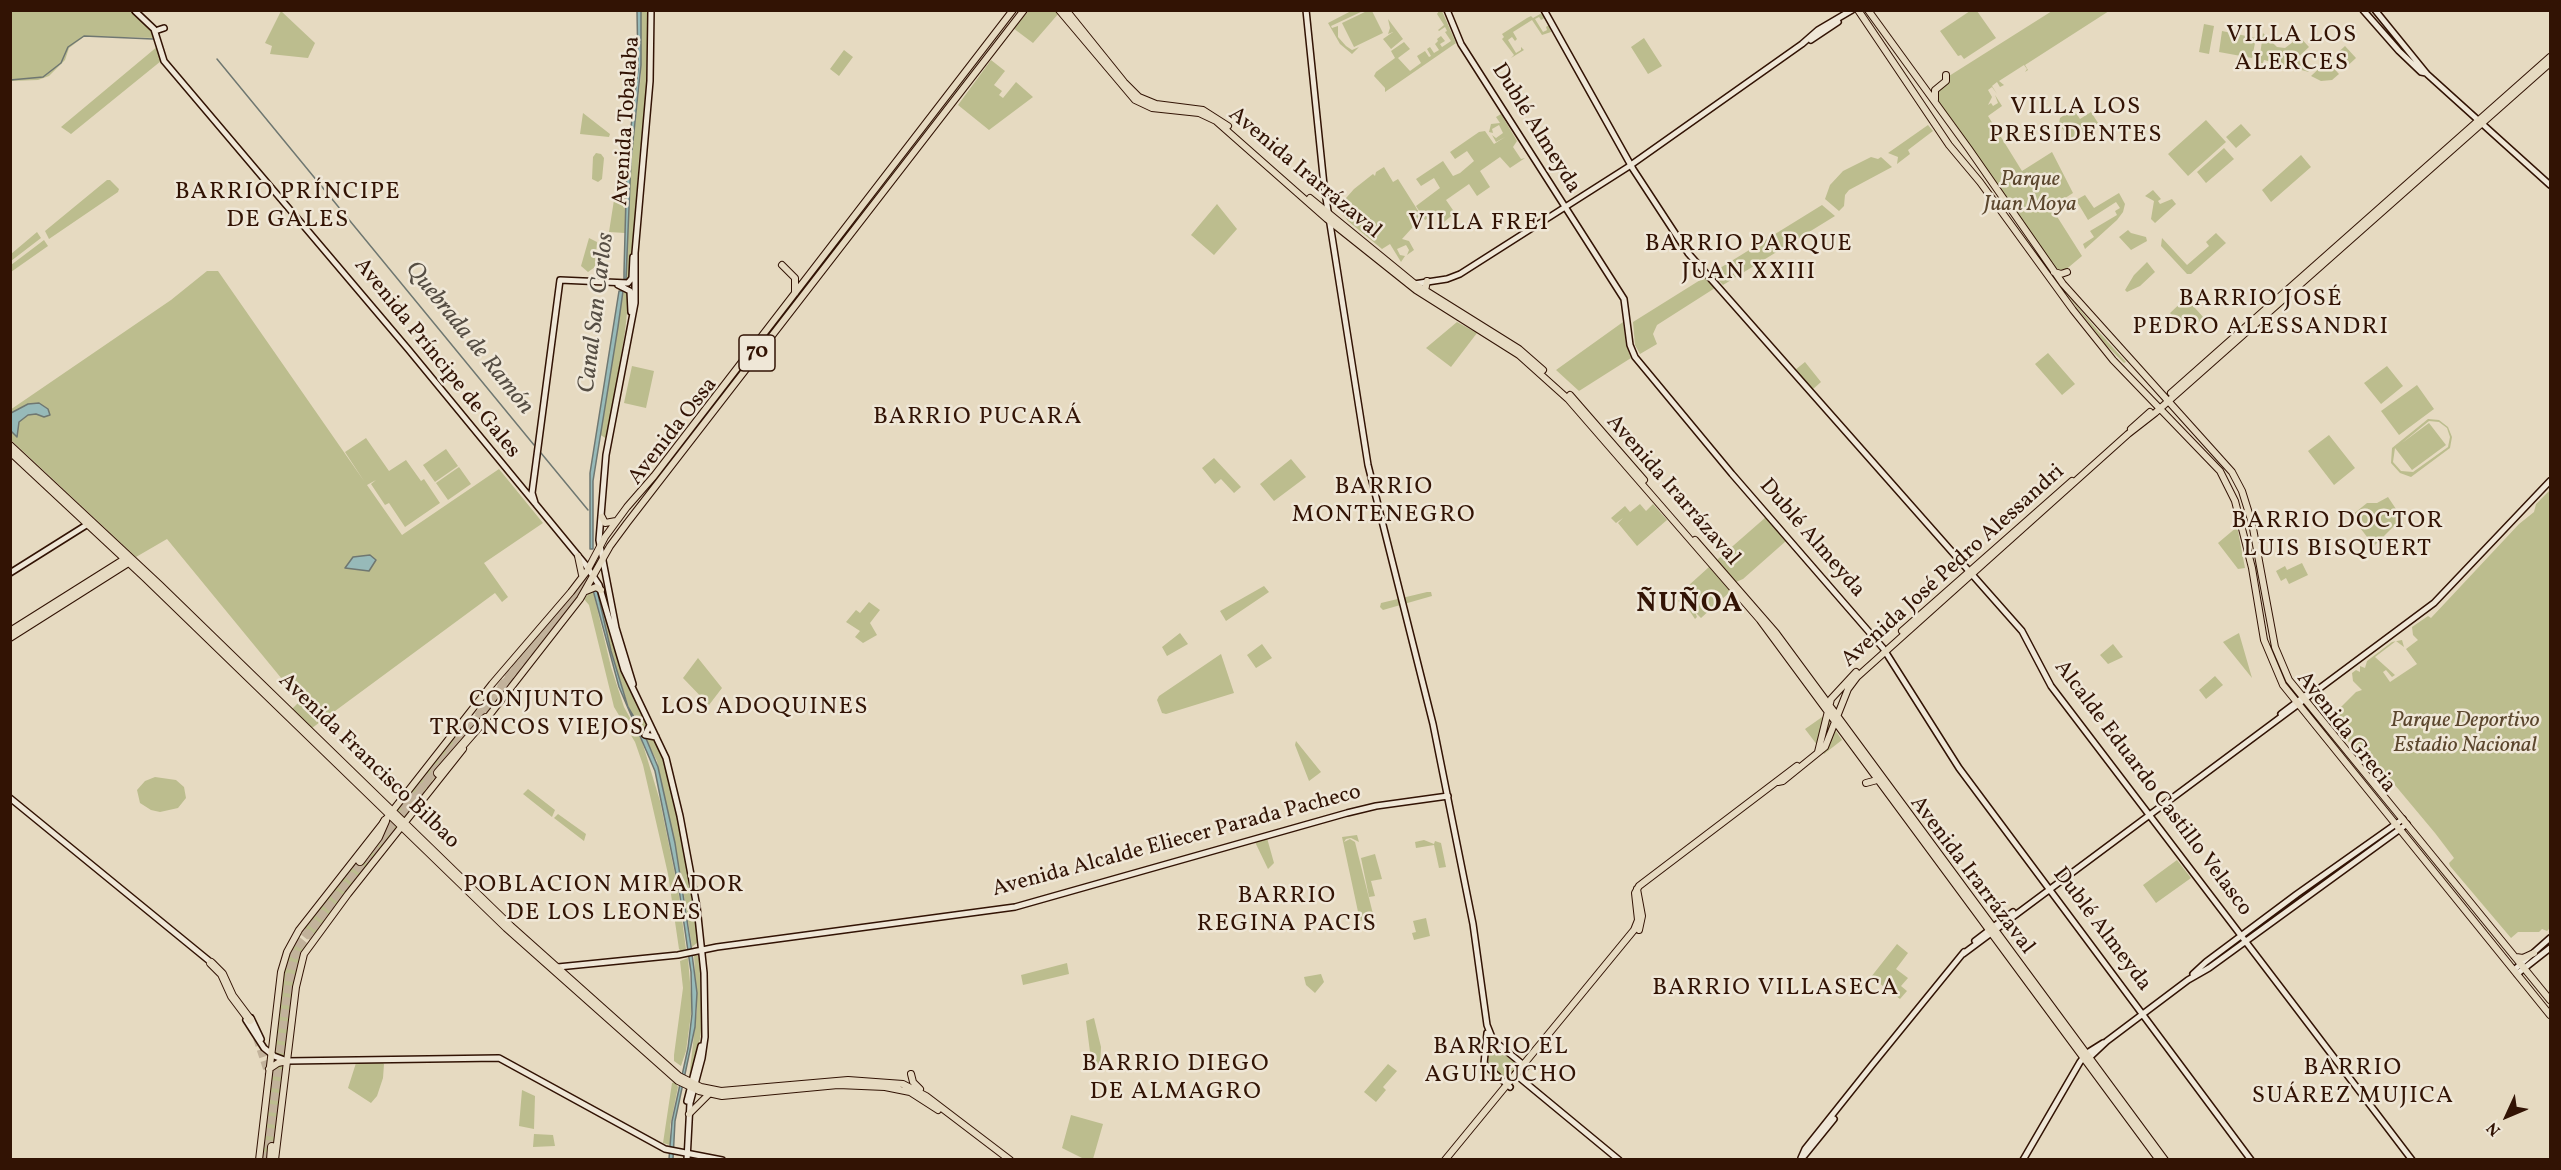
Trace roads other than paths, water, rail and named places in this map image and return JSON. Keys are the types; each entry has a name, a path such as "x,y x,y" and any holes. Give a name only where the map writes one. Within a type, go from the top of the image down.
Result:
{"highway":[{"path":"438,773 486,718"},
{"path":"360,861 375,842 389,816"},
{"path":"211,963 222,974 232,996 250,1020"},
{"path":"272,1147 273,1160"}],"main road":[{"name":"Avenida Tobalaba","path":"621,654 600,547 606,455 635,299 635,253 649,95 651,10"},
{"name":"Avenida Ossa","path":"273,1160 297,984 304,954 585,592 612,543 657,478 795,294 934,115 983,46 1013,10"},
{"name":"Avenida Ossa","path":"259,1160 269,1053 281,972 290,945 299,930 506,668 581,580 616,521 657,478 1024,10"},
{"name":"Avenida Irarrázaval","path":"1059,10 1135,100 1152,108 1199,113 1219,121"},
{"name":"Avenida Irarrázaval","path":"1066,10 1136,95 1156,104 1200,109 1219,121 1328,217 1440,307 1517,354 1564,392 1756,616 1828,708 2165,1160"},
{"path":"1306,10 1328,217 1368,465 1433,723 1473,924 1487,1025 1485,1066 1508,1086"},
{"name":"Dublé Almeyda","path":"1447,10 1461,44 1624,299 1630,345 1635,357 1733,476 1884,650 1959,768 2251,1160"},
{"name":"Alcalde Eduardo Castillo Velasco","path":"1544,10 1631,165 1692,259 2022,631 2051,686 2412,1160"},
{"path":"1412,285 1457,275 1631,165 1852,10"},
{"name":"Avenida Grecia","path":"1858,10 1949,144 1980,182 2057,290 2105,351 2215,466 2230,488 2245,538 2266,646 2278,676 2296,704 2550,1015"},
{"name":"Avenida Grecia","path":"1868,10 1935,101 2054,272 2078,302 2229,468 2242,491 2262,567 2275,647 2285,673 2303,699 2550,1000"},
{"path":"2363,10 2416,67 2427,74 2550,186"},
{"path":"2375,10 2427,74"},
{"name":"Avenida Príncipe de Gales","path":"135,11 161,29 164,61"},
{"name":"Avenida Príncipe de Gales","path":"135,11 154,29 164,61 288,206 588,569"},
{"path":"993,34 996,44"},
{"path":"983,46 987,51 985,59"},
{"path":"2481,122 2550,57"},
{"path":"2481,122 2550,63"},
{"path":"1935,101 1935,90 1946,81 1947,75"},
{"name":"Avenida José Pedro Alessandri","path":"1828,708 1835,692 2481,122"},
{"path":"622,285 632,278 635,253"},
{"path":"782,265 795,278 795,294"},
{"path":"2054,272 2061,274 2067,272"},
{"path":"537,507 532,493 560,280 622,285 632,294 631,320"},
{"path":"1425,291 1427,281"},
{"name":"Avenida Irarrázaval","path":"1412,285 1519,349 1564,392 1755,607 1822,695 1828,708"},
{"path":"1336,310 1342,307"},
{"name":"Avenida Francisco Bilbao","path":"10,445 91,524"},
{"name":"Avenida Francisco Bilbao","path":"10,452 129,559 332,752 389,816"},
{"path":"1801,1159 1805,1149 1962,954 1992,929 2437,600 2550,481"},
{"path":"602,517 605,523 616,521"},
{"path":"10,573 91,524"},
{"path":"578,556 583,572 581,580"},
{"path":"10,631 129,559"},
{"path":"10,638 129,559"},
{"name":"Avenida Francisco Bilbao","path":"129,559 389,816 403,824 550,967 687,1083 709,1094 726,1096 847,1085 901,1089 926,1101 1004,1160"},
{"name":"Avenida Tobalaba","path":"588,569 601,590 636,694 667,762 690,866 702,949 705,1030 687,1083 685,1156"},
{"path":"585,592 597,587 601,590"},
{"name":"Avenida José Pedro Alessandri","path":"1779,782 1819,754 1827,745 1844,697 1854,680 1884,650"},
{"path":"1822,695 1826,696 1835,692 1844,697"},
{"path":"1450,1160 1635,928 1638,922 1635,893 1637,889 1815,754 1821,747 1828,708"},
{"name":"Avenida Irarrázaval","path":"1836,719 1841,730 1877,780 1929,845"},
{"path":"1824,731 1841,730"},
{"path":"322,750 332,752"},
{"path":"1866,783 1877,780"},
{"name":"Avenida Alcalde Eliecer Parada Pacheco","path":"558,967 686,953 1015,907 1346,810 1448,796"},
{"path":"10,798 211,963 228,980 236,998 254,1022 269,1053 287,1061"},
{"path":"2188,980 2206,962 2240,936 2394,823 2405,822"},
{"path":"2023,1160 2087,1056 2188,980 2399,832 2405,822"},
{"name":"Avenida Francisco Bilbao","path":"515,933 558,967 687,1083 728,1091 837,1081 903,1084 926,1096 1011,1160"},
{"path":"2516,972 2548,947 2550,938"},
{"path":"2516,957 2524,958 2548,947"},
{"path":"2523,966 2534,953"},
{"path":"2197,962 2206,962"},
{"path":"550,967 558,967"},
{"path":"1487,1025 1495,1042 1524,1066"},
{"path":"1486,1051 1495,1042"},
{"name":"Avenida Irarrázaval","path":"2087,1056 2159,1160"},
{"path":"269,1069 278,1063 287,1061 494,1057 507,1061 661,1147 685,1156 722,1160"},
{"path":"911,1074 914,1083 926,1096"},
{"path":"1516,1076 1619,1160"},
{"name":"Avenida Tobalaba","path":"685,1156 689,1113 687,1083"},
{"path":"1445,1160 1508,1086"},
{"path":"689,1113 709,1094"}],"water":[{"path":"637,11 641,11 641,65 631,160 626,279 624,279 627,160 638,69"},
{"path":"619,291 623,291 593,481 593,549 590,549 590,473"},
{"path":"39,403 48,409 50,415 44,417 36,414 28,415 19,422 17,437 11,431 11,413 28,404"},
{"path":"370,555 376,560 369,571 345,568 353,557"},
{"path":"593,590 597,590 611,651 628,707 645,736 658,767 675,843 691,946 697,993 695,1027 675,1121 673,1159 669,1159 672,1121 688,1048 692,1014 691,972 679,889 655,771 619,687"}],"waterway":[{"name":"Quebrada de Ramón","path":"10,80 43,77 61,63 68,47 84,36 153,39"},
{"name":"Quebrada de Ramón","path":"217,59 534,445"},
{"name":"Quebrada de Ramón","path":"541,453 588,510"}],"tunnel":[{"path":"267,1160 290,978 298,948 587,578 377,843"},
{"path":"266,1160 292,958 301,941 366,857"},
{"path":"257,1038 269,1075"}],"district":[{"name":"VILLA LOS ALERCES","path":"2292,51"},
{"name":"VILLA LOS PRESIDENTES","path":"2076,123"},
{"name":"BARRIO PRÍNCIPE DE GALES","path":"288,208"},
{"name":"VILLA FREI","path":"1479,225"},
{"name":"BARRIO PARQUE JUAN XXIII","path":"1749,260"},
{"name":"BARRIO JOSÉ PEDRO ALESSANDRI","path":"2261,315"},
{"name":"BARRIO PUCARÁ","path":"978,419"},
{"name":"BARRIO MONTENEGRO","path":"1384,503"},
{"name":"BARRIO DOCTOR LUIS BISQUERT","path":"2338,537"},
{"name":"ÑUÑOA","path":"1690,606"},
{"name":"LOS ADOQUINES","path":"765,709"},
{"name":"CONJUNTO TRONCOS VIEJOS","path":"537,716"},
{"name":"POBLACION MIRADOR DE LOS LEONES","path":"604,901"},
{"name":"BARRIO REGINA PACIS","path":"1287,912"},
{"name":"BARRIO VILLASECA","path":"1776,990"},
{"name":"BARRIO EL AGUILUCHO","path":"1501,1063"},
{"name":"BARRIO DIEGO DE ALMAGRO","path":"1176,1080"},
{"name":"BARRIO SUÁREZ MUJICA","path":"2353,1084"}],"park label":[{"name":"Parque Juan Moya","path":"2030,194"},
{"name":"Parque Deportivo Estadio Nacional","path":"2465,734"}],"water label":[{"name":"Canal San Carlos","path":"598,313"}]}
